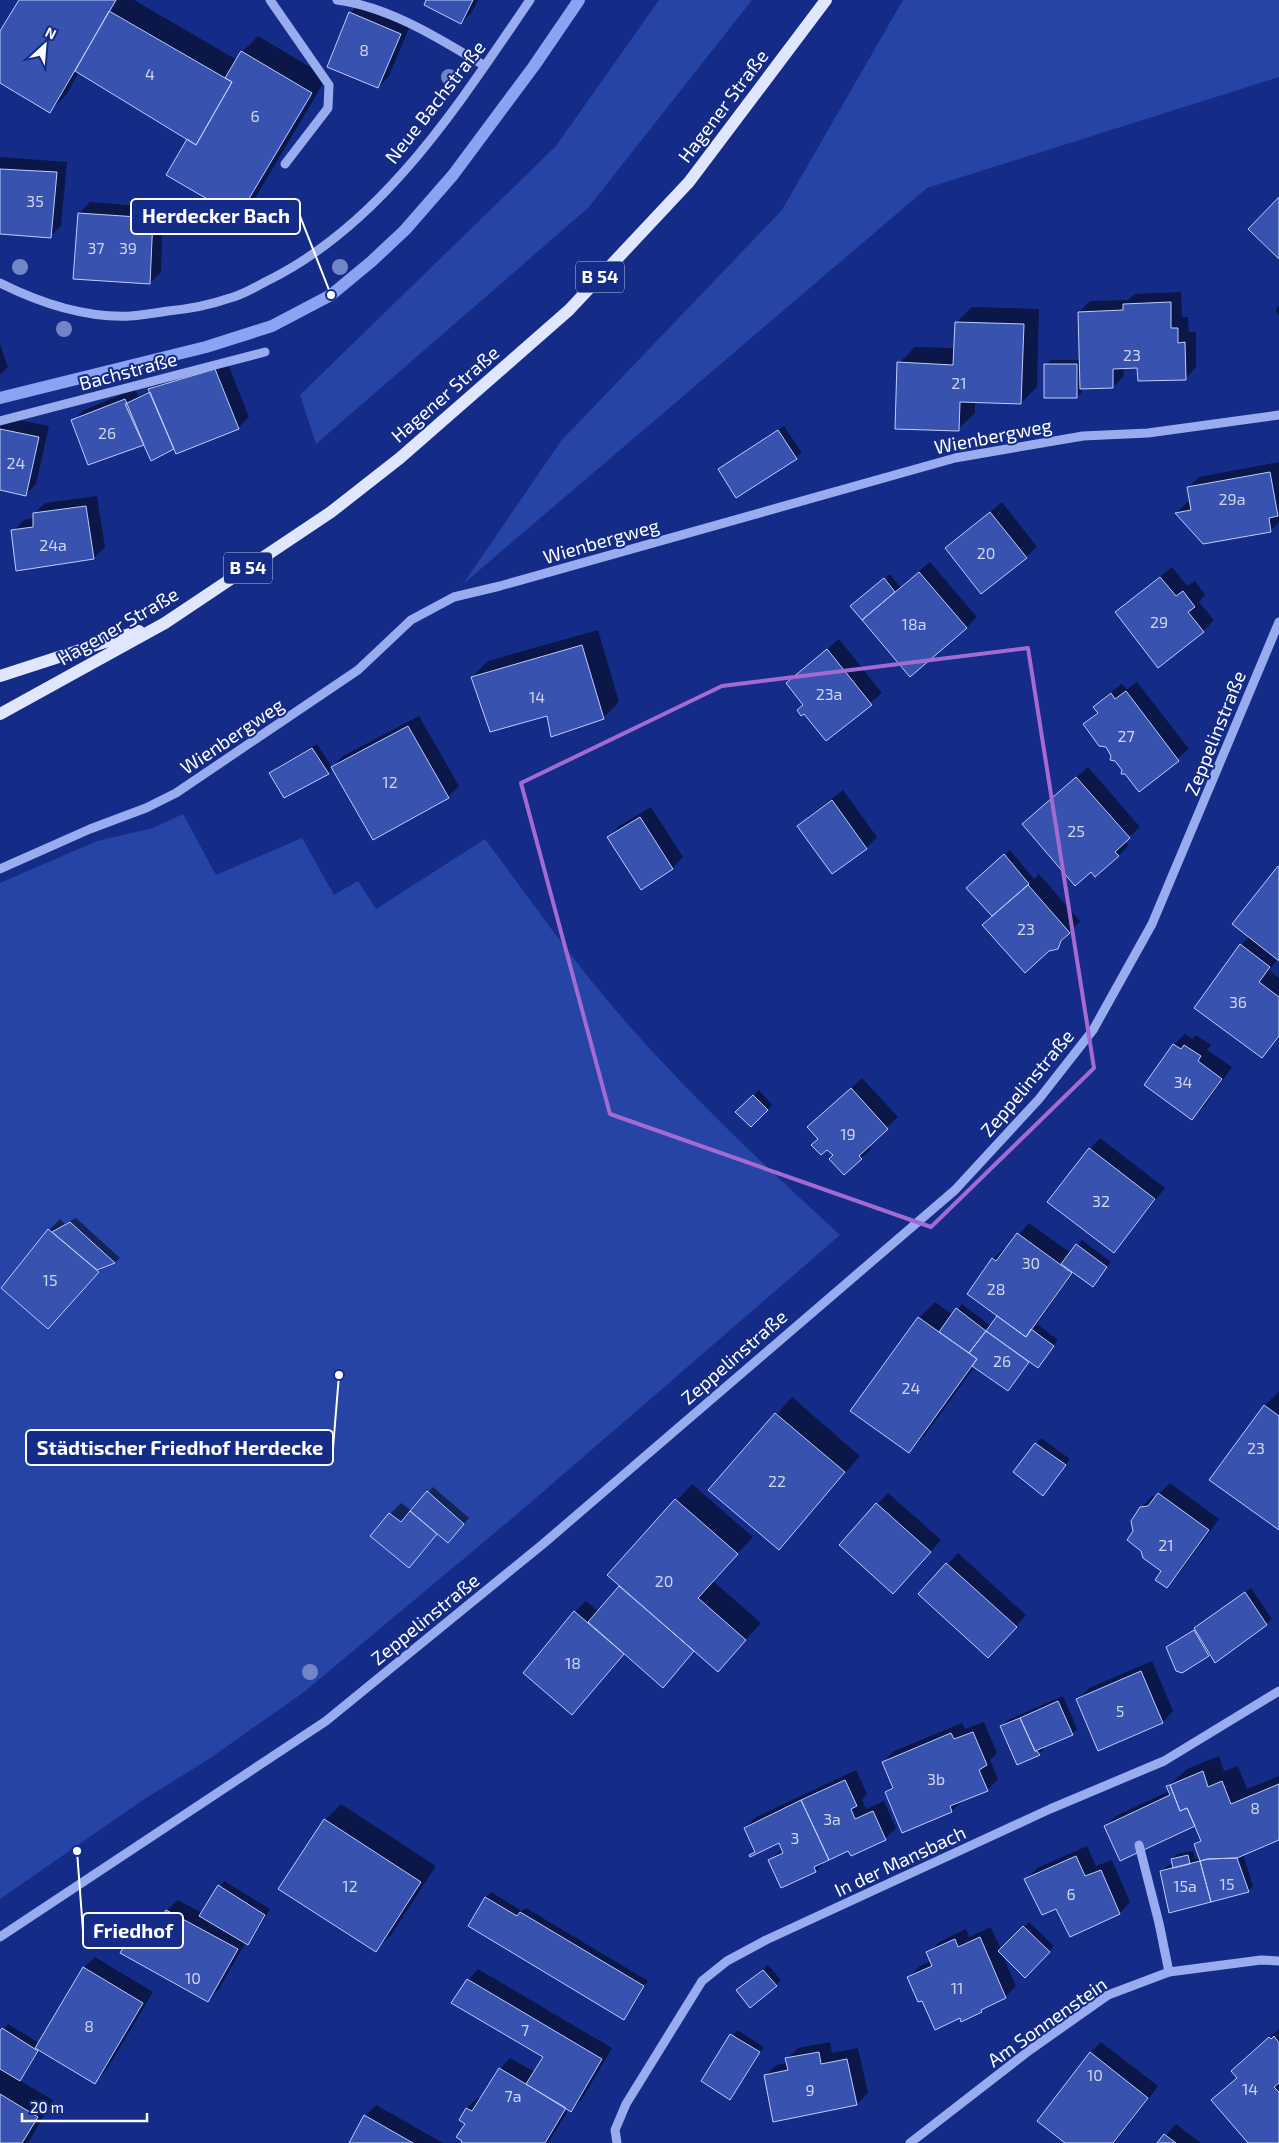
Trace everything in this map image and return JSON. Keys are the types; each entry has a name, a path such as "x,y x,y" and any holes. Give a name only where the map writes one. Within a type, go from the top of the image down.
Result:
{"main road":[{"name":"Hagener Straße","path":"0,714 165,623 331,512 400,458 569,310 689,182 826,0"},
{"name":"B 54","path":"0,676 165,623"}],"street":[{"path":"270,0 329,85 328,108 285,164"},
{"path":"337,0 350,2 397,18 447,43 485,66"},
{"name":"Neue Bachstraße","path":"0,283 29,297 100,315 130,316 190,309 232,298 303,262 363,214 421,153 485,66 530,0"},
{"name":"Bachstraße","path":"0,421 265,352"},
{"name":"Wienbergweg","path":"0,870 90,829 146,808 176,793 358,670 411,620 454,597 509,584 955,458 1041,441 1083,436 1148,433 1279,415"},
{"name":"Zeppelinstraße","path":"0,1937 326,1721 543,1544 955,1190 1039,1098 1093,1030 1152,924 1279,622"},
{"name":"In der Mansbach","path":"616,2143 615,2130 626,2104 702,1981 728,1961 766,1940 1050,1809 1164,1761 1279,1691"},
{"path":"1139,1845 1159,1923 1169,1972"},
{"name":"Am Sonnenstein","path":"910,2143 1030,2050 1108,1995 1169,1972 1261,1960 1279,1961"}],"highlighted area":[{"path":"1028,648 1094,1068 931,1227 610,1114 521,783 722,686"}],"shaded area":[{"path":"659,0 752,0 588,208 316,444 300,395 556,146"},
{"path":"903,0 1279,0 1279,77 927,188 463,584 561,441 782,210"},
{"path":"183,814 216,875 302,838 334,895 358,881 376,909 485,839 575,960 633,1030 734,1135 840,1235 515,1516 304,1692 209,1759 143,1800 0,1899 0,883 97,841 153,828"}],"building":[{"path":"19,0 116,0 50,113 0,83 0,31"},
{"path":"426,0 473,0 461,24 424,5"},
{"path":"109,11 232,82 196,145 75,71"},
{"path":"349,12 401,34 378,88 327,67"},
{"path":"241,51 312,93 238,217 166,175 187,139 196,145 232,82 225,78"},
{"path":"0,169 57,172 51,238 0,234"},
{"path":"1279,197 1279,259 1248,229"},
{"path":"78,213 153,218 150,284 73,279"},
{"path":"1171,302 1171,328 1178,328 1178,343 1185,342 1186,380 1138,381 1137,368 1113,369 1113,388 1080,389 1078,312 1123,310 1123,304"},
{"path":"955,322 1024,324 1021,404 960,402 959,431 895,429 897,362 953,365"},
{"path":"1044,364 1077,364 1077,398 1044,398"},
{"path":"215,369 239,429 176,454 148,389"},
{"path":"150,392 174,449 151,461 125,404"},
{"path":"125,399 144,445 88,465 71,420"},
{"path":"0,429 39,437 26,496 0,490"},
{"path":"778,430 797,459 736,498 718,469"},
{"path":"1270,472 1278,516 1269,518 1271,532 1203,544 1175,513 1191,510 1187,487"},
{"path":"86,506 94,559 16,571 11,530 33,527 33,513"},
{"path":"990,512 1027,558 981,594 945,548"},
{"path":"919,572 967,628 910,677 862,620"},
{"path":"1160,577 1176,596 1183,591 1195,607 1188,612 1204,632 1158,668 1115,612"},
{"path":"884,578 895,592 862,620 850,606"},
{"path":"582,645 604,719 551,737 547,716 490,732 471,677"},
{"path":"827,649 872,705 826,741 804,714 801,716 797,710 803,705 786,683"},
{"path":"1126,691 1179,761 1139,792 1125,774 1121,774 1122,770 1115,761 1110,760 1111,756 1106,747 1099,746 1083,724 1098,713 1093,707 1111,693 1115,699"},
{"path":"408,726 449,798 373,840 331,767"},
{"path":"312,748 329,774 284,798 269,773"},
{"path":"1076,777 1130,838 1115,852 1119,856 1095,877 1091,872 1075,886 1022,824"},
{"path":"832,800 867,849 832,874 797,826"},
{"path":"640,817 673,869 641,890 607,837"},
{"path":"1004,854 1029,884 992,916 966,888"},
{"path":"1279,867 1279,961 1232,924"},
{"path":"1028,885 1070,933 1061,941 1058,949 1049,951 1025,973 982,925"},
{"path":"1240,944 1270,967 1259,982 1279,997 1279,1036 1262,1058 1194,1008"},
{"path":"1173,1044 1181,1049 1184,1045 1201,1056 1198,1061 1222,1079 1192,1120 1144,1085"},
{"path":"851,1088 888,1129 859,1156 862,1159 844,1175 829,1159 833,1155 827,1150 821,1155 811,1145 818,1139 807,1127"},
{"path":"753,1095 768,1110 751,1127 735,1112"},
{"path":"1089,1148 1155,1199 1114,1253 1047,1202"},
{"path":"70,1222 115,1263 97,1270 52,1232"},
{"path":"48,1229 99,1272 48,1329 1,1288"},
{"path":"1017,1233 1072,1273 1026,1337 967,1294 992,1258 996,1261"},
{"path":"1076,1244 1107,1267 1093,1287 1061,1264"},
{"path":"956,1308 986,1331 969,1353 939,1332"},
{"path":"997,1316 1026,1337 1031,1329 1054,1346 1038,1368 986,1331"},
{"path":"918,1317 977,1359 909,1453 850,1411"},
{"path":"986,1331 1029,1362 1008,1391 972,1366 977,1359 969,1353"},
{"path":"1264,1405 1279,1416 1279,1530 1209,1480"},
{"path":"775,1413 845,1472 779,1550 708,1490"},
{"path":"1035,1443 1066,1465 1043,1496 1013,1472"},
{"path":"427,1491 464,1524 448,1543 410,1511"},
{"path":"1158,1493 1209,1530 1167,1588 1155,1580 1161,1571 1143,1558 1141,1551 1127,1540 1133,1531 1131,1521 1140,1507 1148,1506"},
{"path":"675,1499 738,1554 698,1598 746,1640 718,1672 607,1575"},
{"path":"876,1503 931,1552 893,1594 839,1545"},
{"path":"410,1511 437,1534 409,1568 370,1536 389,1513 401,1522"},
{"path":"946,1563 1017,1627 988,1658 918,1594"},
{"path":"619,1586 694,1651 663,1688 588,1622"},
{"path":"1245,1592 1267,1625 1215,1663 1194,1628"},
{"path":"574,1611 624,1654 572,1715 523,1673"},
{"path":"1194,1630 1209,1656 1182,1673 1176,1671 1166,1647"},
{"path":"1141,1671 1163,1723 1098,1751 1076,1699"},
{"path":"1058,1701 1073,1735 1035,1751 1020,1718"},
{"path":"1020,1718 1035,1751 1040,1755 1017,1765 1000,1726"},
{"path":"973,1732 987,1765 979,1770 988,1791 950,1806 952,1812 902,1833 885,1792 893,1788 882,1762 951,1733 954,1739"},
{"path":"1203,1771 1208,1787 1222,1781 1231,1804 1279,1784 1279,1840 1237,1858 1200,1861 1194,1844 1201,1841 1187,1808 1180,1811 1170,1785"},
{"path":"845,1780 857,1806 851,1809 855,1819 873,1811 886,1840 851,1856 848,1851 829,1860 801,1800"},
{"path":"1170,1785 1180,1811 1187,1808 1195,1826 1120,1861 1104,1826 1170,1795 1166,1786"},
{"path":"801,1800 829,1860 814,1867 816,1872 781,1888 768,1860 783,1853 779,1843 750,1857 749,1855 755,1852 744,1828"},
{"path":"324,1819 421,1882 376,1952 278,1889"},
{"path":"1188,1855 1190,1864 1173,1868 1171,1859"},
{"path":"1076,1856 1085,1876 1101,1870 1120,1914 1070,1937 1056,1909 1042,1915 1024,1879"},
{"path":"1237,1858 1249,1892 1211,1902 1200,1861"},
{"path":"1200,1861 1211,1902 1169,1913 1160,1871"},
{"path":"218,1885 265,1915 248,1945 199,1916"},
{"path":"485,1897 517,1916 520,1912 644,1986 624,2020 468,1926"},
{"path":"166,1910 238,1949 208,2002 120,1953 134,1930 149,1938"},
{"path":"1023,1926 1050,1952 1025,1978 998,1951"},
{"path":"980,1937 1006,1998 961,2022 960,2018 935,2030 922,2001 918,2002 907,1977 932,1966 926,1952 955,1939 958,1947"},
{"path":"83,1967 143,2003 95,2084 35,2048"},
{"path":"763,1970 777,1986 750,2008 736,1990"},
{"path":"467,1979 602,2059 571,2112 526,2084 543,2057 451,2003"},
{"path":"2,2028 38,2051 20,2081 0,2069 0,2031"},
{"path":"730,2034 760,2052 730,2100 701,2081"},
{"path":"1274,2036 1279,2043 1279,2083 1274,2087 1279,2092 1279,2143 1248,2143 1211,2100 1237,2078 1231,2071 1269,2037 1271,2039"},
{"path":"819,2052 821,2064 847,2059 857,2105 773,2122 764,2075 788,2070 785,2058"},
{"path":"1090,2052 1148,2098 1113,2143 1065,2143 1037,2121"},
{"path":"499,2068 566,2108 545,2143 461,2143 462,2141 456,2137 465,2124 459,2120 466,2108 472,2111"},
{"path":"0,2094 38,2117 22,2143 0,2143"},
{"path":"364,2115 413,2143 349,2143"},
{"path":"1164,2134 1176,2143 1157,2143"}],"waterway":[{"path":"0,398 206,347 272,326 331,295 372,261 405,230 453,175 534,66 579,0"}],"place":[{"name":"Herdecker Bach","path":"331,295"},
{"name":"Städtischer Friedhof Herdecke","path":"339,1375"},
{"name":"Friedhof","path":"77,1851"}]}
